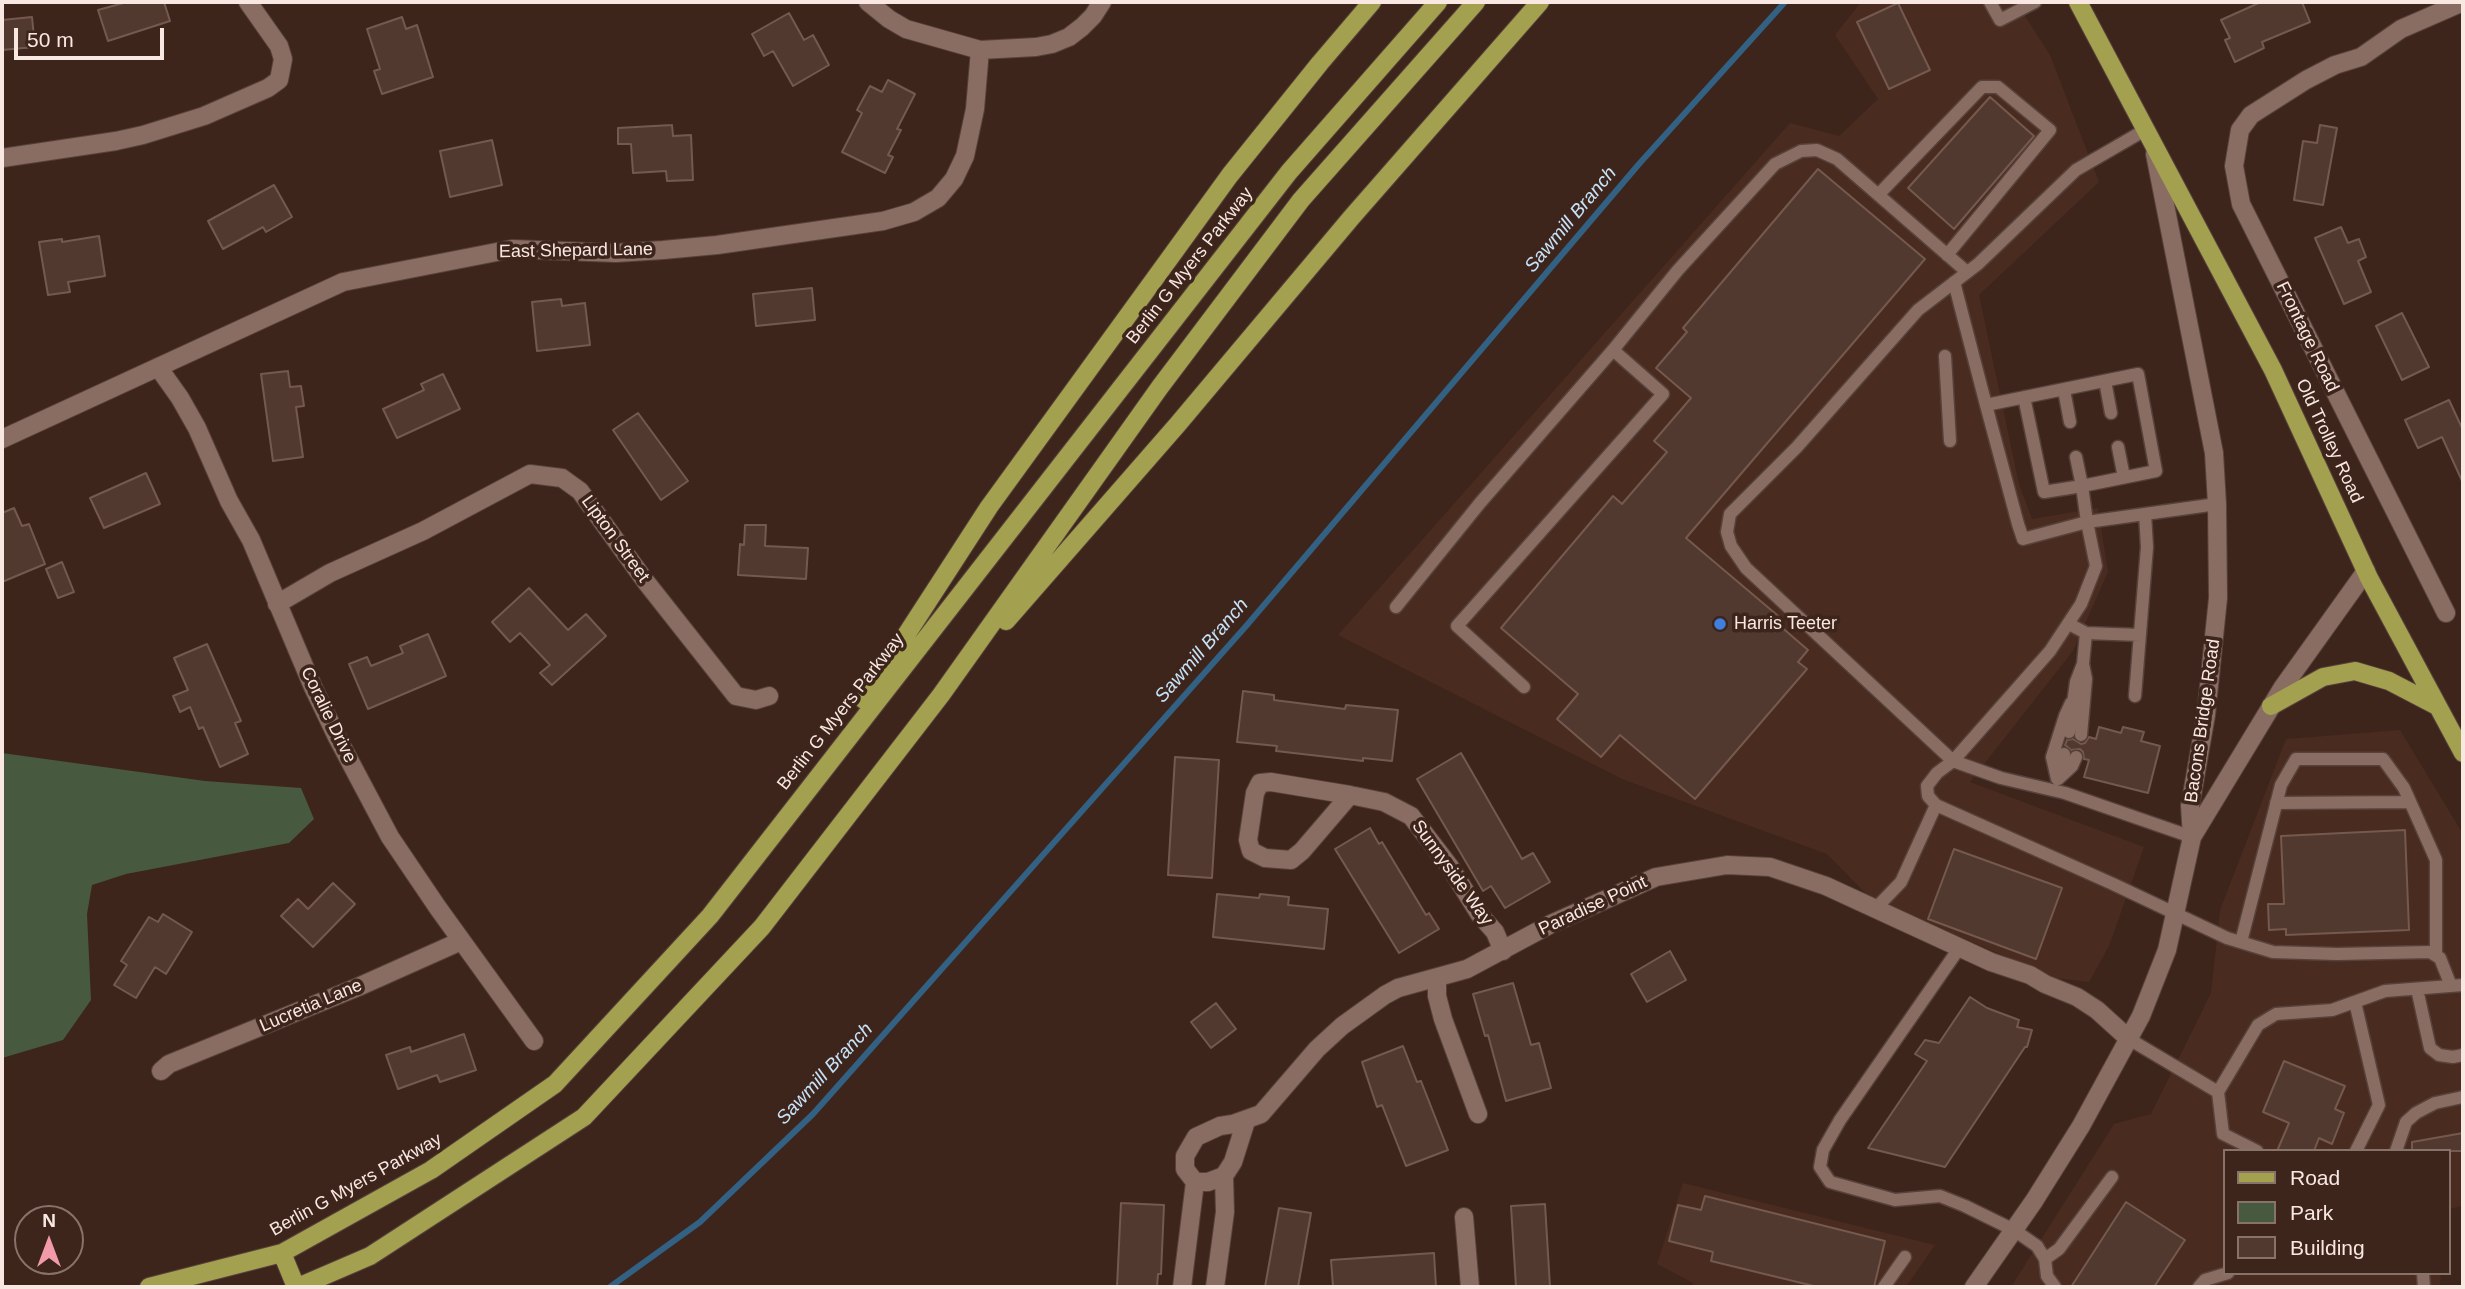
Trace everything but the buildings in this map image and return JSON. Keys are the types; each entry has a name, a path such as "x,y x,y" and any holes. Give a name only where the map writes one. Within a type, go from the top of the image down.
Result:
{"main road":[{"path":"799,799 989,507 1230,175 1372,2"},
{"name":"Berlin G Myers Parkway","path":"149,1287 282,1253 432,1170 555,1084 710,916 1289,173 1438,2"},
{"path":"282,1253 297,1287 370,1256 584,1117 762,927 941,695 1160,387 1301,200 1476,2"},
{"path":"941,695 1178,424 1351,218 1541,2"},
{"name":"Old Trolley Road","path":"2078,2 2273,370 2366,571 2463,753"},
{"path":"2271,706 2323,677 2355,671 2389,681 2437,706"}],"street":[{"path":"2,158 143,135 204,116 256,94 279,80 283,58 279,46 248,2"},
{"path":"868,2 906,29 980,50 1052,44 1069,37 1082,27 1102,2"},
{"name":"Frontage Road","path":"2446,613 2241,204 2234,166 2240,130 2251,115 2306,80 2335,65 2361,57 2401,29 2463,2"},
{"name":"East Shepard Lane","path":"2,439 343,282 512,249 616,253 663,250 816,232 883,221 915,212 938,198 954,180 965,156 975,109 980,50"},
{"name":"Bacons Bridge Road","path":"1974,1287 2081,1126 2141,1016 2167,950 2192,836 2190,806 2206,715 2218,598 2217,504 2214,453 2154,147"},
{"name":"Coralie Drive","path":"158,367 197,428 229,501 251,540 337,737 390,836 461,941 534,1041"},
{"name":"Lipton Street","path":"277,604 330,573 423,531 530,474 562,478 580,491 654,592 736,696 756,700 769,696"},
{"path":"2192,836 2271,706 2366,571"},
{"name":"Sunnyside Way","path":"1350,795 1291,860 1265,858 1251,851 1248,840 1255,793 1260,783 1271,782 1350,795 1384,802 1411,816 1450,867 1480,915 1495,932 1503,951"},
{"name":"Paradise Point","path":"1195,1182 1185,1169 1185,1156 1196,1137 1220,1126 1246,1121 1261,1114 1317,1049 1342,1026 1385,995 1398,988 1467,969 1551,924 1656,877 1727,865 1770,867 1819,883 2077,997 2097,1010 2129,1039"},
{"name":"Lucretia Lane","path":"161,1071 169,1065 461,941"},
{"path":"1437,978 1437,996 1443,1019 1478,1114"},
{"path":"1215,1287 1225,1212 1224,1176 1233,1162 1246,1121"},
{"path":"1182,1287 1195,1182 1208,1182 1224,1176"},
{"path":"1464,1217 1470,1287"}],"lane":[{"path":"1990,2 2000,20 2035,2"},
{"path":"1879,194 1982,87 1998,87 2050,130 1947,255"},
{"path":"2145,130 2076,170 1967,272 1918,310 1797,447 1730,514 1727,532 1731,546 1746,568 1834,647 1953,761 2001,778 2056,785 2192,836"},
{"path":"1396,607 1480,503 1613,350 1678,270 1775,164 1801,151 1817,150 1837,159 1967,272"},
{"path":"1954,282 2024,539 2087,522 2217,504"},
{"path":"1524,687 1457,626 1663,394 1613,350"},
{"path":"1945,356 1950,440"},
{"path":"1986,405 2024,397 2064,390 2138,374 2156,471 2044,492 2024,397"},
{"path":"2105,381 2111,413"},
{"path":"2064,390 2070,422"},
{"path":"2118,447 2124,477"},
{"path":"2076,457 2096,566 2081,604 2050,651 1953,761 1937,773 1927,786 1928,796 1936,805 2227,938 2273,952 2430,952 2440,958 2457,986 2385,991 2332,1010 2276,1014 2258,1025 2218,1092 2223,1134 2253,1149"},
{"path":"2135,696 2147,547 2145,514"},
{"path":"2069,624 2086,633 2140,635"},
{"path":"2083,664 2086,680 2075,733 2076,682 2083,664 2086,633"},
{"path":"2056,785 2052,757 2065,716 2075,696"},
{"path":"2056,785 2070,755"},
{"path":"2241,943 2281,785 2296,759 2382,759 2404,788 2436,860 2436,955"},
{"path":"2276,803 2410,802"},
{"path":"1875,909 1901,882 1936,805"},
{"path":"1959,947 1840,1120 1823,1150 1820,1167 1830,1182 1895,1200 1940,1196 2014,1230 2037,1246 2045,1259 2047,1276 2056,1287"},
{"path":"2417,989 2430,1048 2439,1055 2453,1058 2463,1055"},
{"path":"2355,1002 2379,1105 2357,1149"},
{"path":"2129,1039 2218,1092"},
{"path":"2397,1149 2406,1122 2416,1113 2435,1103 2463,1097"},
{"path":"2045,1259 2059,1249 2112,1177"},
{"path":"1884,1287 1905,1257"},
{"path":"2199,1287 2205,1280 2224,1274"}],"shaded area":[{"path":"1861,2 2016,2 2050,55 2099,182 1979,295 2019,484 2032,519 2098,508 2108,572 2073,651 1970,782 2144,847 2109,946 2089,982 2057,978 1871,899 1827,854 1622,779 1338,635 1790,123 1839,136 1878,99 1835,35"},
{"path":"2400,730 2463,834 2463,1206 2451,1209 2451,1149 2224,1149 2224,1275 2441,1275 2440,1287 2011,1287 2114,1124 2151,1114 2211,993 2220,910 2286,739"},
{"path":"1683,1183 1935,1245 1906,1287 1692,1287 1693,1283 1657,1264"}],"green space":[{"path":"2,753 205,781 301,788 314,819 289,843 126,874 92,885 87,914 91,1000 63,1040 2,1058"}],"waterway":[{"name":"Sawmill Branch","path":"610,1287 700,1222 813,1114 1247,625 1639,164 1785,2"}],"place":[{"name":"Harris Teeter","path":"1720,624"}]}
